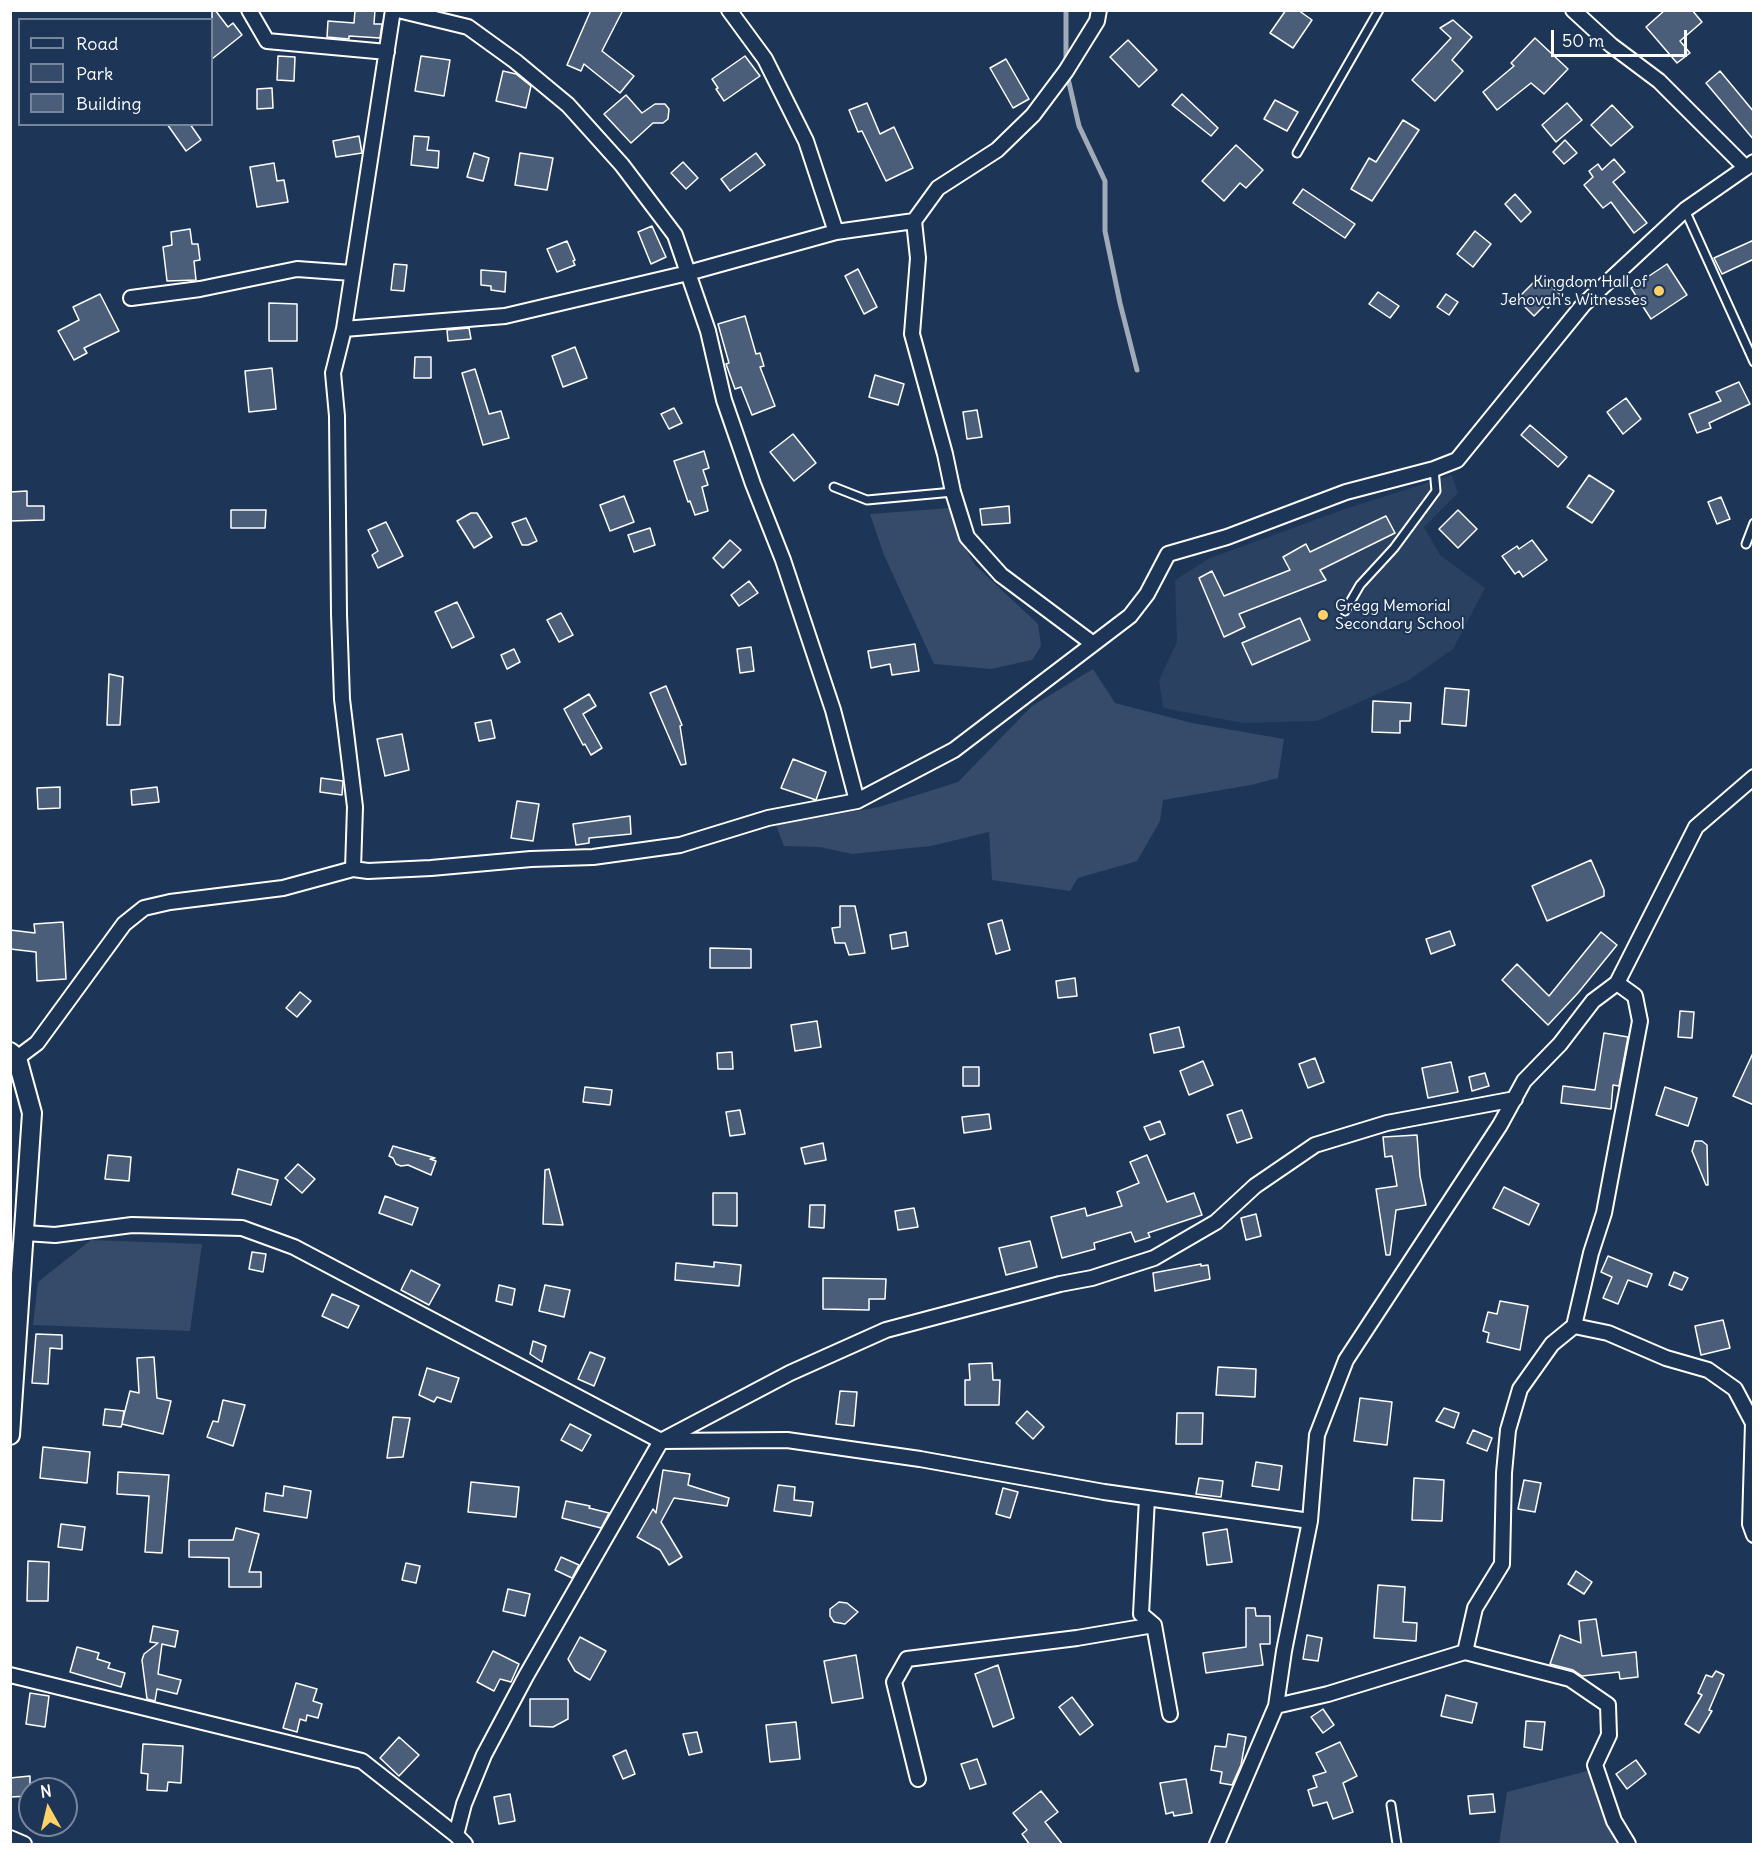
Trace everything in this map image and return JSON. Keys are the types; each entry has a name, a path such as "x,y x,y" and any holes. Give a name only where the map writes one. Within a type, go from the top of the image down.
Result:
{"street":[{"path":"249,10 267,41 387,52"},
{"path":"353,869 356,807 342,699 337,416 333,373 344,329 393,10"},
{"path":"398,10 468,27 515,61 568,105 622,165 675,235 708,331 724,400 753,484 783,560 833,710 857,801"},
{"path":"729,10 765,59 806,141 836,232"},
{"path":"1092,643 1001,575 967,537 912,334 918,258 914,221 938,188 997,150 1033,115 1066,71 1096,21 1099,10"},
{"path":"10,1435 20,1244 32,1113 14,1055 37,1043 124,924 144,908 170,902 283,888 353,869 368,871 431,868 531,859 593,857 680,845 768,818 857,801 954,750 1130,616 1147,594 1168,554 1227,537 1346,492 1434,469 1457,460 1583,305 1685,210 1750,165 1659,81 1611,45 1573,10"},
{"path":"344,329 505,316 688,273 836,232 914,221"},
{"path":"131,298 200,289 297,269 352,273"},
{"path":"1217,1845 1276,1706 1284,1651 1310,1521 1317,1435 1346,1360 1500,1125 1524,1081 1560,1044 1593,1001 1617,983 1695,827 1754,777"},
{"path":"1465,1652 1475,1608 1502,1564 1508,1430 1520,1389 1552,1344 1574,1326 1591,1253 1604,1213 1640,1021 1635,996 1617,983"},
{"path":"461,1840 464,1804 484,1755 526,1676 661,1442 790,1373 886,1330 1060,1284 1092,1278 1154,1258 1216,1222 1256,1186 1315,1145 1387,1122 1515,1099"},
{"path":"20,1244 55,1235 132,1225 242,1228 294,1247 661,1442 787,1440 920,1459 1148,1498 1310,1521"},
{"path":"1574,1326 1608,1333 1666,1358 1708,1370 1735,1389 1753,1423 1750,1524 1754,1536"},
{"path":"1148,1498 1141,1614 1154,1625 1170,1714"},
{"path":"918,1779 894,1683 907,1659 1077,1638 1154,1625"},
{"path":"1276,1706 1328,1694 1465,1652 1570,1679 1608,1705 1609,1735 1595,1765 1614,1821 1628,1845"},
{"path":"10,1675 362,1761 461,1840"},
{"path":"10,1838 24,1845"}],"lane":[{"path":"1297,153 1379,10"},
{"path":"1685,210 1754,362"},
{"path":"1346,610 1360,585 1394,548 1436,491 1434,469"},
{"path":"834,487 867,500 953,492"},
{"path":"1746,544 1754,523"},
{"path":"1391,1805 1397,1845"}],"shaded area":[{"name":"Gregg Memorial Secondary School","path":"1452,475 1458,493 1424,527 1440,555 1485,588 1453,649 1409,680 1317,721 1243,723 1163,708 1159,680 1177,642 1175,580 1210,558 1348,508"}],"green space":[{"path":"950,508 962,543 975,565 1038,624 1041,646 1032,660 991,669 934,664 884,555 870,514"},
{"path":"1093,669 1115,703 1192,723 1284,739 1278,778 1251,785 1163,800 1160,821 1137,861 1078,878 1070,891 992,880 989,832 931,846 852,854 820,847 784,846 776,825 879,807 958,782 1032,706"},
{"path":"91,1240 202,1244 190,1331 33,1325 38,1282"},
{"path":"1591,1770 1624,1844 1499,1844 1507,1792"}],"building":[{"path":"212,10 215,10 228,27 233,23 242,35 213,58 213,18"},
{"path":"355,10 375,10 374,24 382,24 380,38 327,37 328,21 354,23"},
{"path":"591,10 623,10 602,51 634,76 620,93 584,64 581,71 567,65"},
{"path":"1286,10 1298,10 1312,20 1293,48 1270,33"},
{"path":"1665,10 1692,10 1702,22 1680,41 1690,53 1677,63 1646,27"},
{"path":"1453,20 1472,37 1452,60 1463,71 1435,101 1412,80 1451,38 1440,28"},
{"path":"1535,38 1568,69 1544,94 1531,83 1497,110 1483,92 1514,66 1511,63"},
{"path":"1128,40 1157,70 1139,87 1110,57"},
{"path":"278,56 295,57 294,81 277,80"},
{"path":"421,56 450,60 444,96 415,91"},
{"path":"745,56 760,76 724,101 712,79"},
{"path":"1006,59 1029,99 1013,108 990,68"},
{"path":"503,71 516,74 531,86 526,108 496,101"},
{"path":"1720,71 1754,112 1754,140 1706,83"},
{"path":"272,88 273,108 257,109 257,89"},
{"path":"1182,94 1218,128 1211,136 1172,105"},
{"path":"626,95 642,113 655,104 665,104 669,109 668,119 663,123 653,123 631,143 604,114"},
{"path":"1275,100 1298,112 1287,131 1264,119"},
{"path":"867,103 880,134 894,127 913,168 886,181 862,131 858,132 849,110"},
{"path":"1567,103 1582,120 1556,142 1542,125"},
{"path":"1612,105 1633,127 1611,146 1591,125"},
{"path":"1403,120 1419,130 1372,201 1351,189 1369,158 1376,162"},
{"path":"168,126 191,126 201,140 186,151"},
{"path":"359,136 362,153 336,157 333,141"},
{"path":"414,136 429,137 427,150 439,151 438,168 411,165"},
{"path":"1565,140 1577,153 1564,164 1553,152"},
{"path":"1236,145 1263,170 1246,188 1240,183 1224,201 1202,181"},
{"path":"474,153 489,158 483,181 467,177"},
{"path":"520,153 553,158 547,190 515,185"},
{"path":"756,153 765,165 730,191 721,179"},
{"path":"1614,159 1625,172 1613,182 1647,223 1634,233 1611,202 1603,208 1584,185 1593,177 1589,171 1598,164 1602,170"},
{"path":"683,162 698,178 686,189 671,173"},
{"path":"274,163 277,181 284,180 288,202 257,207 250,167"},
{"path":"1303,189 1355,224 1345,238 1293,203"},
{"path":"1515,194 1531,212 1521,222 1505,204"},
{"path":"652,226 666,257 651,264 638,232"},
{"path":"190,229 192,244 198,244 200,260 194,261 196,280 167,281 163,247 172,245 171,232"},
{"path":"1475,231 1491,244 1473,267 1457,254"},
{"path":"1754,240 1754,259 1722,274 1714,258"},
{"path":"567,241 575,265 557,272 547,249"},
{"path":"394,264 407,265 404,291 391,290"},
{"name":"Kingdom Hall of Jehovah's Witnesses","path":"1667,264 1687,295 1651,319 1631,288"},
{"path":"858,269 877,307 864,314 845,276"},
{"path":"481,270 506,272 505,292 491,290 491,286 481,285"},
{"path":"1540,276 1561,295 1548,308 1545,305 1534,316 1517,299"},
{"path":"1378,292 1399,306 1390,318 1369,304"},
{"path":"100,294 119,331 84,348 87,353 74,360 58,331 79,320 73,307"},
{"path":"1446,294 1458,302 1449,315 1437,307"},
{"path":"269,303 297,304 297,341 269,341"},
{"path":"745,316 756,354 760,353 764,366 760,367 775,406 752,415 741,387 735,389 726,364 729,363 718,324"},
{"path":"469,328 471,339 448,341 447,330"},
{"path":"575,347 587,378 563,387 552,356"},
{"path":"415,357 431,357 431,378 414,378"},
{"path":"272,368 276,409 249,412 245,371"},
{"path":"475,369 489,414 501,411 509,438 483,445 462,373"},
{"path":"875,375 904,384 898,405 869,397"},
{"path":"1739,382 1750,404 1709,423 1711,428 1697,433 1689,414 1721,401 1716,392"},
{"path":"1626,398 1641,419 1623,434 1607,412"},
{"path":"674,408 682,423 669,429 661,414"},
{"path":"977,410 982,437 967,439 963,412"},
{"path":"1530,425 1567,457 1558,467 1521,435"},
{"path":"793,434 816,463 794,481 770,452"},
{"path":"704,451 709,468 703,470 708,485 702,487 708,511 695,515 690,501 688,502 674,461"},
{"path":"1589,475 1614,491 1592,523 1567,507"},
{"path":"27,491 27,506 44,506 44,520 10,521 10,492"},
{"path":"624,496 634,522 610,531 600,505"},
{"path":"1721,497 1730,519 1717,524 1708,502"},
{"path":"1009,506 1010,523 982,525 980,509"},
{"path":"231,510 266,510 265,528 231,528"},
{"path":"1458,510 1477,529 1458,548 1439,529"},
{"path":"471,513 477,513 492,537 474,548 457,521"},
{"path":"1386,516 1395,533 1320,570 1326,580 1239,614 1245,627 1224,637 1199,578 1212,571 1224,596 1290,570 1283,557 1306,544 1310,552"},
{"path":"526,518 537,541 522,545 512,523"},
{"path":"386,522 403,556 378,568 372,555 378,551 368,530"},
{"path":"650,528 655,545 634,552 628,535"},
{"path":"730,540 741,550 723,568 713,558"},
{"path":"1532,540 1547,560 1523,577 1519,571 1515,574 1502,556 1517,546 1519,549"},
{"path":"749,581 758,593 739,606 731,595"},
{"path":"457,602 474,637 452,648 435,612"},
{"path":"561,613 573,635 559,642 547,620"},
{"path":"1300,618 1310,640 1252,665 1242,643"},
{"path":"915,644 919,671 892,675 890,664 871,668 868,651"},
{"path":"751,647 754,671 740,673 737,649"},
{"path":"514,649 520,662 507,669 501,655"},
{"path":"109,674 123,677 120,725 107,725"},
{"path":"666,686 682,725 680,726 686,764 681,765 650,693"},
{"path":"1445,688 1469,690 1466,726 1442,724"},
{"path":"589,694 596,706 583,714 602,748 591,755 585,744 583,745 564,709"},
{"path":"1373,701 1411,703 1410,721 1400,721 1400,733 1372,732"},
{"path":"491,720 495,738 479,741 475,723"},
{"path":"402,734 409,770 385,776 377,739"},
{"path":"793,759 826,772 816,800 781,788"},
{"path":"321,778 343,781 342,795 320,792"},
{"path":"60,787 60,808 38,809 37,788"},
{"path":"157,787 159,802 132,805 131,790"},
{"path":"517,801 539,804 533,841 511,838"},
{"path":"630,816 631,834 589,838 589,843 576,845 573,824"},
{"path":"1591,860 1604,890 1604,896 1547,921 1532,886"},
{"path":"840,906 855,906 865,953 849,955 845,943 835,943 832,928 840,927"},
{"path":"1002,920 1010,950 996,954 988,924"},
{"path":"63,922 66,979 37,981 36,952 10,949 10,930 35,933 34,924"},
{"path":"1450,931 1455,945 1431,954 1426,939"},
{"path":"906,932 908,946 892,949 890,935"},
{"path":"1601,932 1617,945 1578,993 1548,1025 1502,980 1517,964 1549,996"},
{"path":"710,948 751,949 751,968 710,968"},
{"path":"1075,978 1077,996 1058,998 1056,981"},
{"path":"300,992 311,1001 297,1017 286,1008"},
{"path":"1680,1011 1694,1012 1692,1038 1678,1037"},
{"path":"817,1021 821,1047 795,1051 791,1025"},
{"path":"1179,1027 1184,1047 1154,1053 1150,1034"},
{"path":"1604,1033 1628,1037 1619,1086 1613,1085 1611,1109 1561,1103 1563,1086 1595,1090"},
{"path":"1754,1051 1754,1105 1733,1096"},
{"path":"732,1052 733,1069 718,1069 717,1053"},
{"path":"1315,1058 1324,1082 1308,1088 1299,1064"},
{"path":"1203,1061 1213,1085 1189,1095 1180,1071"},
{"path":"1451,1062 1458,1092 1428,1098 1422,1068"},
{"path":"963,1067 979,1067 979,1086 963,1086"},
{"path":"1485,1073 1489,1086 1472,1091 1469,1077"},
{"path":"585,1087 612,1090 610,1105 583,1102"},
{"path":"1665,1087 1697,1098 1688,1126 1656,1115"},
{"path":"740,1110 745,1134 730,1136 726,1112"},
{"path":"1242,1110 1252,1138 1237,1143 1227,1115"},
{"path":"989,1114 991,1129 964,1133 962,1117"},
{"path":"1160,1121 1165,1134 1150,1140 1144,1127"},
{"path":"1417,1135 1420,1176 1426,1205 1396,1210 1390,1255 1386,1255 1376,1189 1397,1186 1392,1156 1385,1157 1383,1137"},
{"path":"1695,1141 1702,1141 1707,1145 1708,1185 1706,1185 1692,1151"},
{"path":"823,1143 826,1160 805,1164 801,1148"},
{"path":"393,1146 435,1158 430,1159 436,1161 431,1175 408,1165 396,1164 389,1156"},
{"path":"108,1155 131,1157 129,1181 105,1179"},
{"path":"1147,1155 1167,1202 1194,1193 1202,1215 1148,1233 1150,1237 1135,1242 1131,1232 1094,1243 1095,1249 1062,1258 1051,1217 1085,1208 1087,1216 1122,1206 1117,1192 1139,1183 1130,1162"},
{"path":"298,1164 315,1179 302,1193 285,1178"},
{"path":"238,1169 278,1180 271,1205 232,1194"},
{"path":"549,1169 563,1225 543,1224 545,1170"},
{"path":"1504,1187 1539,1204 1529,1225 1493,1208"},
{"path":"713,1193 737,1193 737,1226 713,1225"},
{"path":"385,1196 418,1208 412,1225 379,1213"},
{"path":"810,1205 825,1205 824,1228 809,1227"},
{"path":"914,1208 918,1227 898,1230 895,1211"},
{"path":"1256,1214 1261,1236 1246,1240 1241,1218"},
{"path":"1030,1241 1037,1267 1006,1275 999,1248"},
{"path":"252,1252 266,1254 263,1272 249,1269"},
{"path":"1608,1256 1652,1274 1647,1287 1628,1280 1618,1304 1603,1298 1612,1277 1601,1272"},
{"path":"714,1262 741,1265 739,1286 675,1280 676,1263 714,1267"},
{"path":"1201,1264 1201,1266 1208,1265 1210,1279 1155,1291 1153,1273"},
{"path":"411,1270 440,1285 429,1305 401,1290"},
{"path":"1674,1272 1688,1278 1682,1290 1669,1285"},
{"path":"823,1278 886,1279 885,1299 869,1299 869,1310 823,1309"},
{"path":"499,1285 515,1289 512,1305 496,1301"},
{"path":"545,1285 570,1290 564,1317 539,1311"},
{"path":"332,1294 359,1306 348,1328 322,1316"},
{"path":"1500,1301 1528,1306 1520,1350 1487,1342 1489,1333 1483,1331 1488,1312 1497,1314"},
{"path":"1723,1320 1730,1348 1701,1355 1695,1326"},
{"path":"36,1334 62,1335 62,1349 50,1348 48,1384 32,1383"},
{"path":"533,1341 546,1346 542,1362 530,1354"},
{"path":"590,1352 605,1358 594,1386 578,1379"},
{"path":"154,1357 157,1398 171,1401 163,1434 122,1424 121,1427 103,1425 105,1409 124,1411 122,1423 130,1391 139,1393 137,1358"},
{"path":"992,1363 993,1380 1000,1380 999,1405 965,1405 965,1380 970,1380 969,1364"},
{"path":"1218,1367 1256,1369 1255,1397 1216,1395"},
{"path":"427,1368 459,1378 451,1402 437,1397 434,1402 419,1395"},
{"path":"840,1391 857,1392 854,1426 836,1424"},
{"path":"1360,1398 1392,1402 1387,1445 1354,1441"},
{"path":"223,1400 245,1405 233,1446 207,1437 213,1421 218,1422"},
{"path":"1444,1408 1459,1413 1454,1428 1436,1421"},
{"path":"1027,1411 1044,1427 1033,1439 1016,1423"},
{"path":"1177,1413 1203,1413 1202,1444 1176,1444"},
{"path":"393,1417 410,1418 403,1457 387,1458"},
{"path":"570,1424 591,1435 582,1451 561,1440"},
{"path":"1473,1430 1492,1438 1487,1451 1467,1443"},
{"path":"43,1447 90,1452 87,1483 40,1478"},
{"path":"1256,1462 1282,1466 1279,1490 1252,1486"},
{"path":"663,1470 690,1474 688,1485 729,1498 727,1506 674,1498 661,1522 682,1557 669,1565 660,1550 637,1537 653,1509 656,1513"},
{"path":"118,1472 169,1475 162,1553 145,1552 149,1496 117,1494"},
{"path":"1199,1478 1223,1481 1221,1497 1196,1494"},
{"path":"1414,1478 1444,1480 1442,1521 1412,1520"},
{"path":"1524,1480 1541,1483 1535,1512 1518,1509"},
{"path":"471,1482 519,1487 516,1517 468,1512"},
{"path":"778,1485 795,1487 794,1500 813,1502 811,1516 774,1511"},
{"path":"284,1486 311,1491 307,1518 264,1511 266,1493 283,1496"},
{"path":"1003,1488 1018,1492 1010,1518 996,1514"},
{"path":"566,1501 609,1513 601,1528 562,1518"},
{"path":"61,1524 85,1527 82,1550 58,1547"},
{"path":"236,1528 259,1534 249,1572 261,1572 261,1587 229,1587 229,1558 189,1557 189,1540 233,1540"},
{"path":"1227,1529 1232,1562 1207,1565 1203,1533"},
{"path":"561,1557 579,1565 572,1578 555,1570"},
{"path":"28,1561 49,1562 48,1601 27,1601"},
{"path":"406,1563 420,1566 416,1583 402,1580"},
{"path":"1576,1571 1592,1582 1584,1594 1568,1584"},
{"path":"1378,1585 1405,1587 1403,1622 1417,1623 1416,1641 1374,1638"},
{"path":"508,1589 530,1594 525,1616 503,1611"},
{"path":"839,1602 847,1603 858,1612 845,1624 834,1622 830,1616 830,1609"},
{"path":"1246,1608 1255,1608 1256,1616 1270,1616 1270,1644 1260,1644 1263,1665 1206,1673 1203,1653 1246,1647"},
{"path":"1596,1619 1602,1656 1636,1652 1638,1677 1620,1679 1619,1672 1582,1676 1573,1670 1550,1664 1560,1635 1581,1643 1579,1621"},
{"path":"153,1626 178,1631 175,1647 162,1644 158,1674 181,1680 177,1694 157,1689 155,1701 147,1699 142,1660 144,1654 158,1643 150,1642"},
{"path":"1307,1635 1322,1638 1318,1661 1303,1659"},
{"path":"580,1637 606,1651 590,1680 575,1671 568,1659"},
{"path":"77,1647 99,1653 97,1659 110,1663 108,1668 125,1673 121,1687 70,1672"},
{"path":"493,1651 519,1664 511,1682 500,1679 494,1691 477,1682"},
{"path":"856,1655 863,1698 832,1703 824,1661"},
{"path":"998,1665 1014,1718 993,1727 975,1674"},
{"path":"1716,1671 1724,1675 1709,1710 1712,1711 1699,1733 1685,1724 1702,1695 1698,1693 1706,1675 1712,1677"},
{"path":"296,1683 317,1689 313,1701 322,1704 318,1718 307,1715 306,1721 300,1719 297,1732 283,1728"},
{"path":"30,1693 49,1696 45,1727 26,1724"},
{"path":"1446,1695 1477,1703 1472,1723 1441,1716"},
{"path":"1072,1697 1093,1725 1080,1735 1059,1707"},
{"path":"530,1699 568,1699 568,1719 553,1727 530,1726"},
{"path":"1323,1709 1334,1725 1323,1733 1311,1717"},
{"path":"1526,1721 1545,1722 1542,1750 1524,1747"},
{"path":"796,1722 800,1759 770,1762 766,1725"},
{"path":"697,1732 702,1752 689,1755 683,1734"},
{"path":"1228,1734 1246,1737 1241,1765 1232,1785 1220,1783 1222,1772 1211,1770 1215,1746 1226,1747"},
{"path":"399,1737 419,1755 399,1776 380,1758"},
{"path":"1340,1742 1357,1776 1343,1783 1353,1812 1333,1819 1327,1802 1313,1806 1308,1790 1317,1787 1313,1776 1326,1772 1316,1753"},
{"path":"143,1744 183,1746 181,1783 168,1782 167,1791 147,1790 148,1774 141,1773"},
{"path":"626,1750 635,1774 623,1779 613,1756"},
{"path":"977,1759 986,1784 970,1789 961,1764"},
{"path":"1636,1760 1646,1774 1627,1789 1616,1774"},
{"path":"18,1777 18,1797 10,1797 10,1778"},
{"path":"1186,1779 1192,1813 1174,1816 1173,1812 1166,1814 1160,1783"},
{"path":"1041,1791 1058,1812 1045,1822 1063,1845 1030,1845 1022,1834 1027,1830 1013,1813"},
{"path":"510,1794 515,1821 499,1824 494,1797"},
{"path":"1493,1794 1495,1812 1470,1814 1468,1796"}],"waterway":[{"path":"1066,10 1066,65"},
{"path":"1067,74 1079,126 1105,181 1105,231 1137,370"}],"place":[{"name":"Kingdom Hall of Jehovah's Witnesses","path":"1659,291"},
{"name":"Gregg Memorial Secondary School","path":"1323,615"}]}
